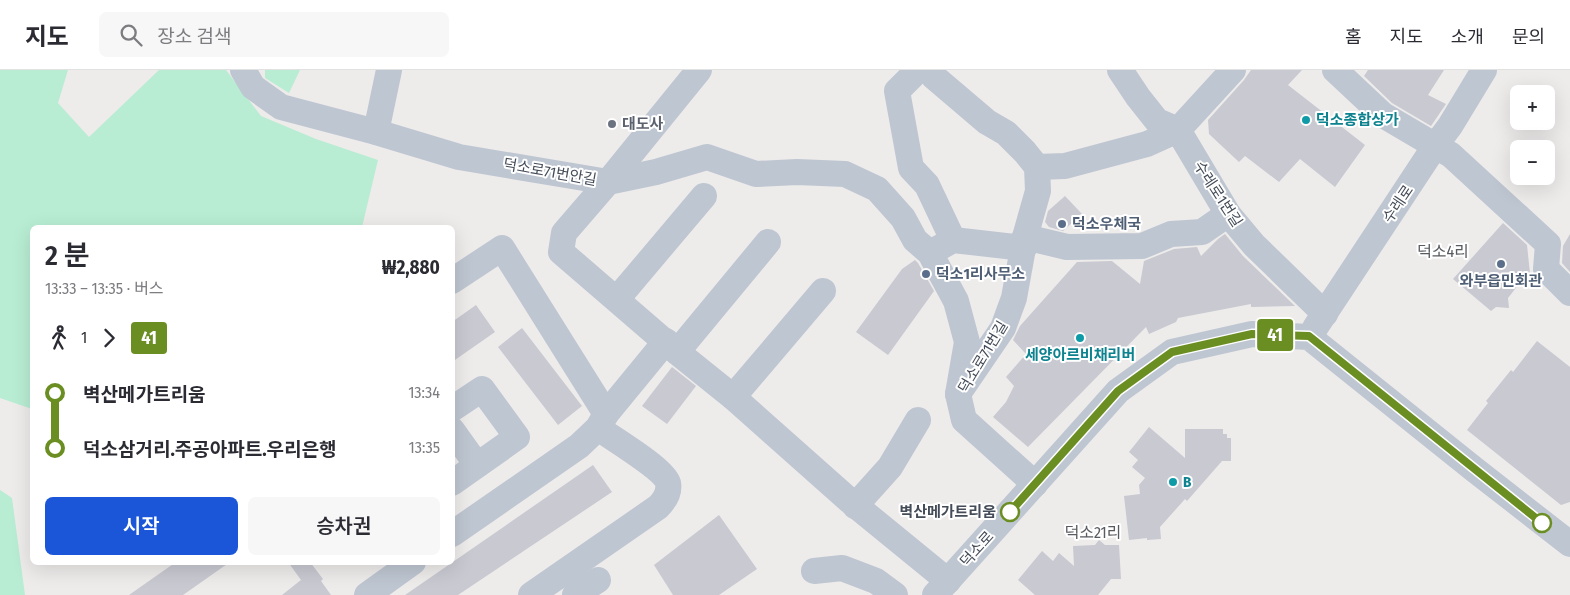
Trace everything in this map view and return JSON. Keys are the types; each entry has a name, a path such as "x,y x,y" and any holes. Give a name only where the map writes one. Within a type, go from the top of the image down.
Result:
{"street":[{"name":"덕소로71번안길","path":"243,70 253,87 281,107 459,156 608,182 656,172 707,157 756,174 797,172 845,174 877,189 903,218 915,240 930,252 956,301 967,342 958,394"},
{"path":"376,132 389,70"},
{"path":"699,70 564,233 561,252 671,347 733,397 855,506 941,588"},
{"path":"918,70 897,91 911,168 927,185 953,240"},
{"path":"931,70 933,76 987,122 1006,133 1037,167 1065,166 1138,147 1178,130 1233,70"},
{"path":"1120,70 1157,121 1178,130"},
{"path":"1335,70 1383,115 1451,155 1548,244 1546,268 1570,294"},
{"name":"수레로","path":"1309,336 1450,126 1484,70"},
{"name":"수레로1번길","path":"1178,130 1228,214 1254,245 1325,314"},
{"name":"덕소로71번길","path":"1035,484 964,420 958,394 1003,328 1014,298 1025,242 1038,191 1037,167"},
{"path":"616,299 704,196"},
{"path":"930,252 953,240 1025,242 1067,247 1142,246 1171,234 1202,232 1228,214"},
{"path":"456,524 579,446 768,242"},
{"path":"455,279 502,248 602,421 660,471 668,483 667,497 658,508 531,595"},
{"path":"733,397 823,291"},
{"name":"덕소로","path":"941,588 1118,391 1172,352 1252,334 1309,336"},
{"path":"1309,336 1570,544"},
{"path":"455,407 482,389 517,437 455,481"},
{"path":"855,506 890,467 918,420"},
{"path":"455,434 477,466"},
{"path":"367,595 409,565"},
{"path":"814,571 842,568 876,580 895,595"},
{"path":"575,595 598,580"}],"green space":[{"path":"0,70 68,70 58,103 89,137 159,70 226,70 261,116 316,139 378,160 362,225 30,225 30,408 0,398"},
{"path":"265,70 300,70 289,93 265,78"},
{"path":"0,490 12,498 25,595 0,595"}],"building":[{"path":"1251,70 1302,70 1288,85 1365,145 1335,187 1300,159 1279,182 1245,156 1239,162 1209,134 1208,120"},
{"path":"1368,70 1444,70 1428,95 1446,104 1431,126 1392,103 1364,76"},
{"path":"1065,196 1082,214 1063,231 1049,227 1045,222 1048,211"},
{"name":"와부읍민회관","path":"1503,223 1527,245 1531,283 1519,284 1508,298 1509,308 1496,307 1491,311 1453,279"},
{"path":"1225,234 1243,256 1295,306 1251,307 1251,304 1178,318 1176,322 1149,334 1146,327 1028,447 993,417 1006,402 1014,386 1006,377 1026,354 1013,340 1020,326 1077,262 1112,261 1140,284 1144,261 1174,249 1197,247 1201,256"},
{"path":"1570,234 1570,272 1562,263 1563,246"},
{"path":"915,260 934,291 888,355 856,332 902,269"},
{"path":"476,305 495,332 455,360 455,320"},
{"path":"522,328 582,406 558,425 498,347"},
{"path":"1537,341 1570,367 1570,502 1561,505 1467,430 1488,403 1486,401 1511,370 1513,372"},
{"path":"672,367 696,386 667,424 642,406"},
{"name":"B","path":"1149,427 1185,458 1185,429 1223,429 1223,434 1227,434 1227,438 1231,438 1231,461 1222,461 1187,501 1185,499 1160,527 1161,539 1129,540 1124,496 1140,494 1139,485 1145,478 1132,467 1138,460 1129,452"},
{"path":"593,465 612,492 458,595 405,595 448,565 455,565 455,560"},
{"path":"719,515 757,569 719,595 673,595 654,565"},
{"path":"1099,540 1105,545 1119,545 1121,579 1111,579 1098,595 1035,595 1018,580 1042,551 1053,561 1059,553 1074,566 1073,546 1095,545"},
{"path":"172,565 226,565 183,595 129,595"},
{"path":"290,565 312,565 323,579 321,581 331,595 282,595 301,580"}],"bus line":[{"name":"41","path":"1010,512 1118,391 1172,352 1252,334 1309,336 1542,523"}],"place":[{"name":"덕소종합상가","path":"1306,120"},
{"name":"대도사","path":"612,124"},
{"name":"덕소우체국","path":"1062,224"},
{"name":"와부읍민회관","path":"1501,264"},
{"name":"덕소1리사무소","path":"926,274"},
{"name":"세양아르비채리버","path":"1080,338"},
{"name":"B","path":"1173,482"},
{"name":"벽산메가트리움","path":"1010,512"}],"district":[{"name":"덕소4리","path":"1443,251"},
{"name":"덕소21리","path":"1093,532"}]}
